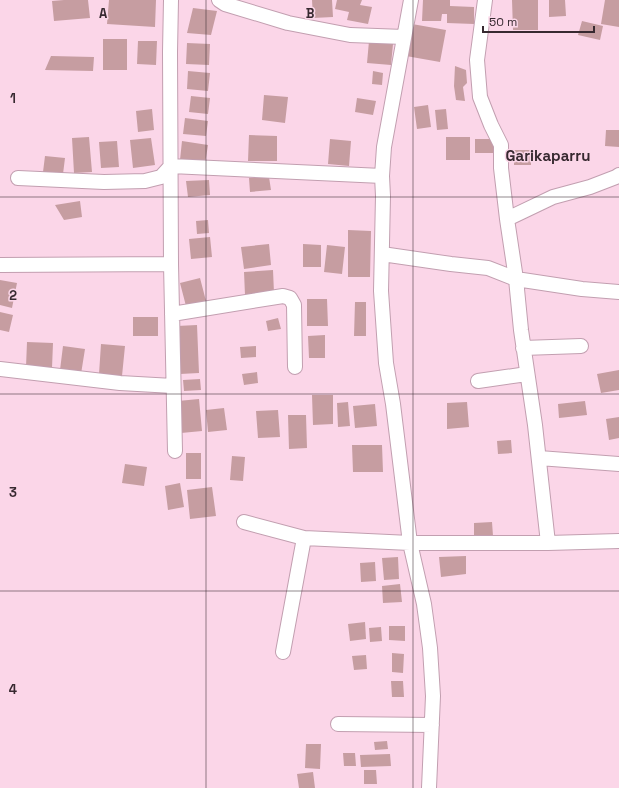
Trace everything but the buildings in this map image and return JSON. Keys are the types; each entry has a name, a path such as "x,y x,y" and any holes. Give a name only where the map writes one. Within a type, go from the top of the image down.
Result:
{"street":[{"path":"171,0 171,264 175,451"},
{"path":"219,0 225,4 288,23 350,35 404,37"},
{"path":"411,0 384,147 382,176 381,291 386,363 393,404 410,543 424,604 430,648 433,696 429,788"},
{"path":"485,0 477,60 480,97 500,145 507,219 516,279 523,348 535,425 548,543"},
{"path":"171,166 382,176"},
{"path":"18,178 104,182 145,181 161,177 171,166"},
{"path":"507,219 553,197 590,187 619,176"},
{"path":"382,254 488,268 516,279 619,292"},
{"path":"0,265 171,264"},
{"path":"172,314 283,296 290,298 294,305 295,367"},
{"path":"523,348 580,346"},
{"path":"0,369 120,383 173,386"},
{"path":"478,381 527,374"},
{"path":"539,458 619,464"},
{"path":"244,522 304,538 410,543 548,543 619,541"},
{"path":"283,652 304,538"},
{"path":"338,724 432,725"}],"district":[{"name":"Garikaparru","path":"548,156"}]}
